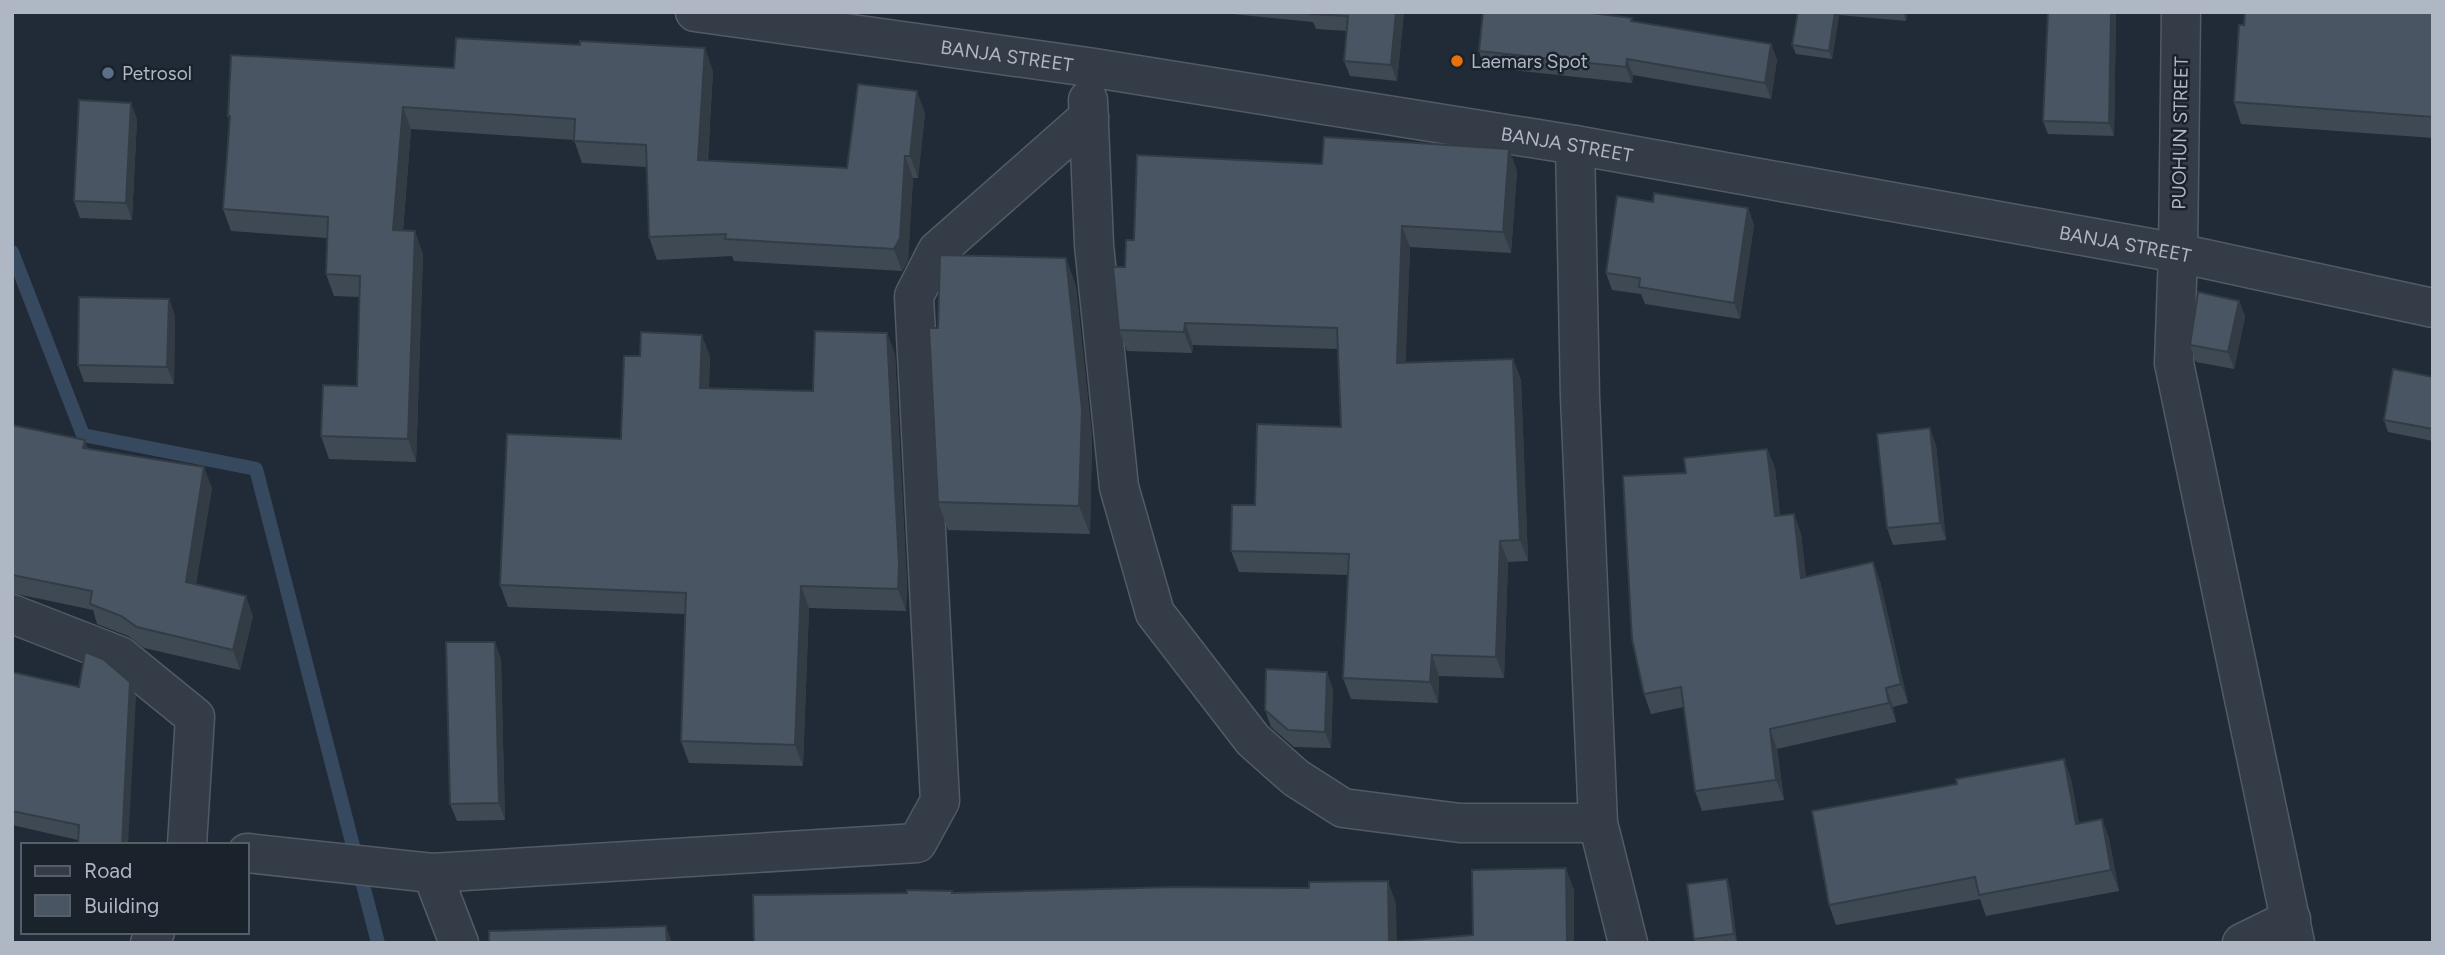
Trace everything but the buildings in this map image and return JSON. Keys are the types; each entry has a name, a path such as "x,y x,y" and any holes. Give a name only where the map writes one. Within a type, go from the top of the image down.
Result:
{"street":[{"name":"BANJA STREET","path":"695,12 1088,67 1575,145 2178,253 2433,308"},
{"name":"PUOHUN STREET","path":"2181,12 2174,363 2293,931"},
{"path":"1088,67 1094,245 1119,487 1155,613 1253,740 1296,778 1343,808 1460,823 1598,823"},
{"path":"248,853 432,873 916,843 940,801 914,296 937,251 1089,117"},
{"path":"1575,145 1580,397 1598,823 1628,943"},
{"path":"12,614 120,656 195,717 187,843"},
{"path":"432,873 459,943"},
{"path":"2242,943 2293,931"}],"waterway":[{"path":"12,252 83,435 256,469 378,943"}],"place":[{"name":"Laemars Spot","path":"1457,61"},
{"name":"Petrosol","path":"108,73"}]}
